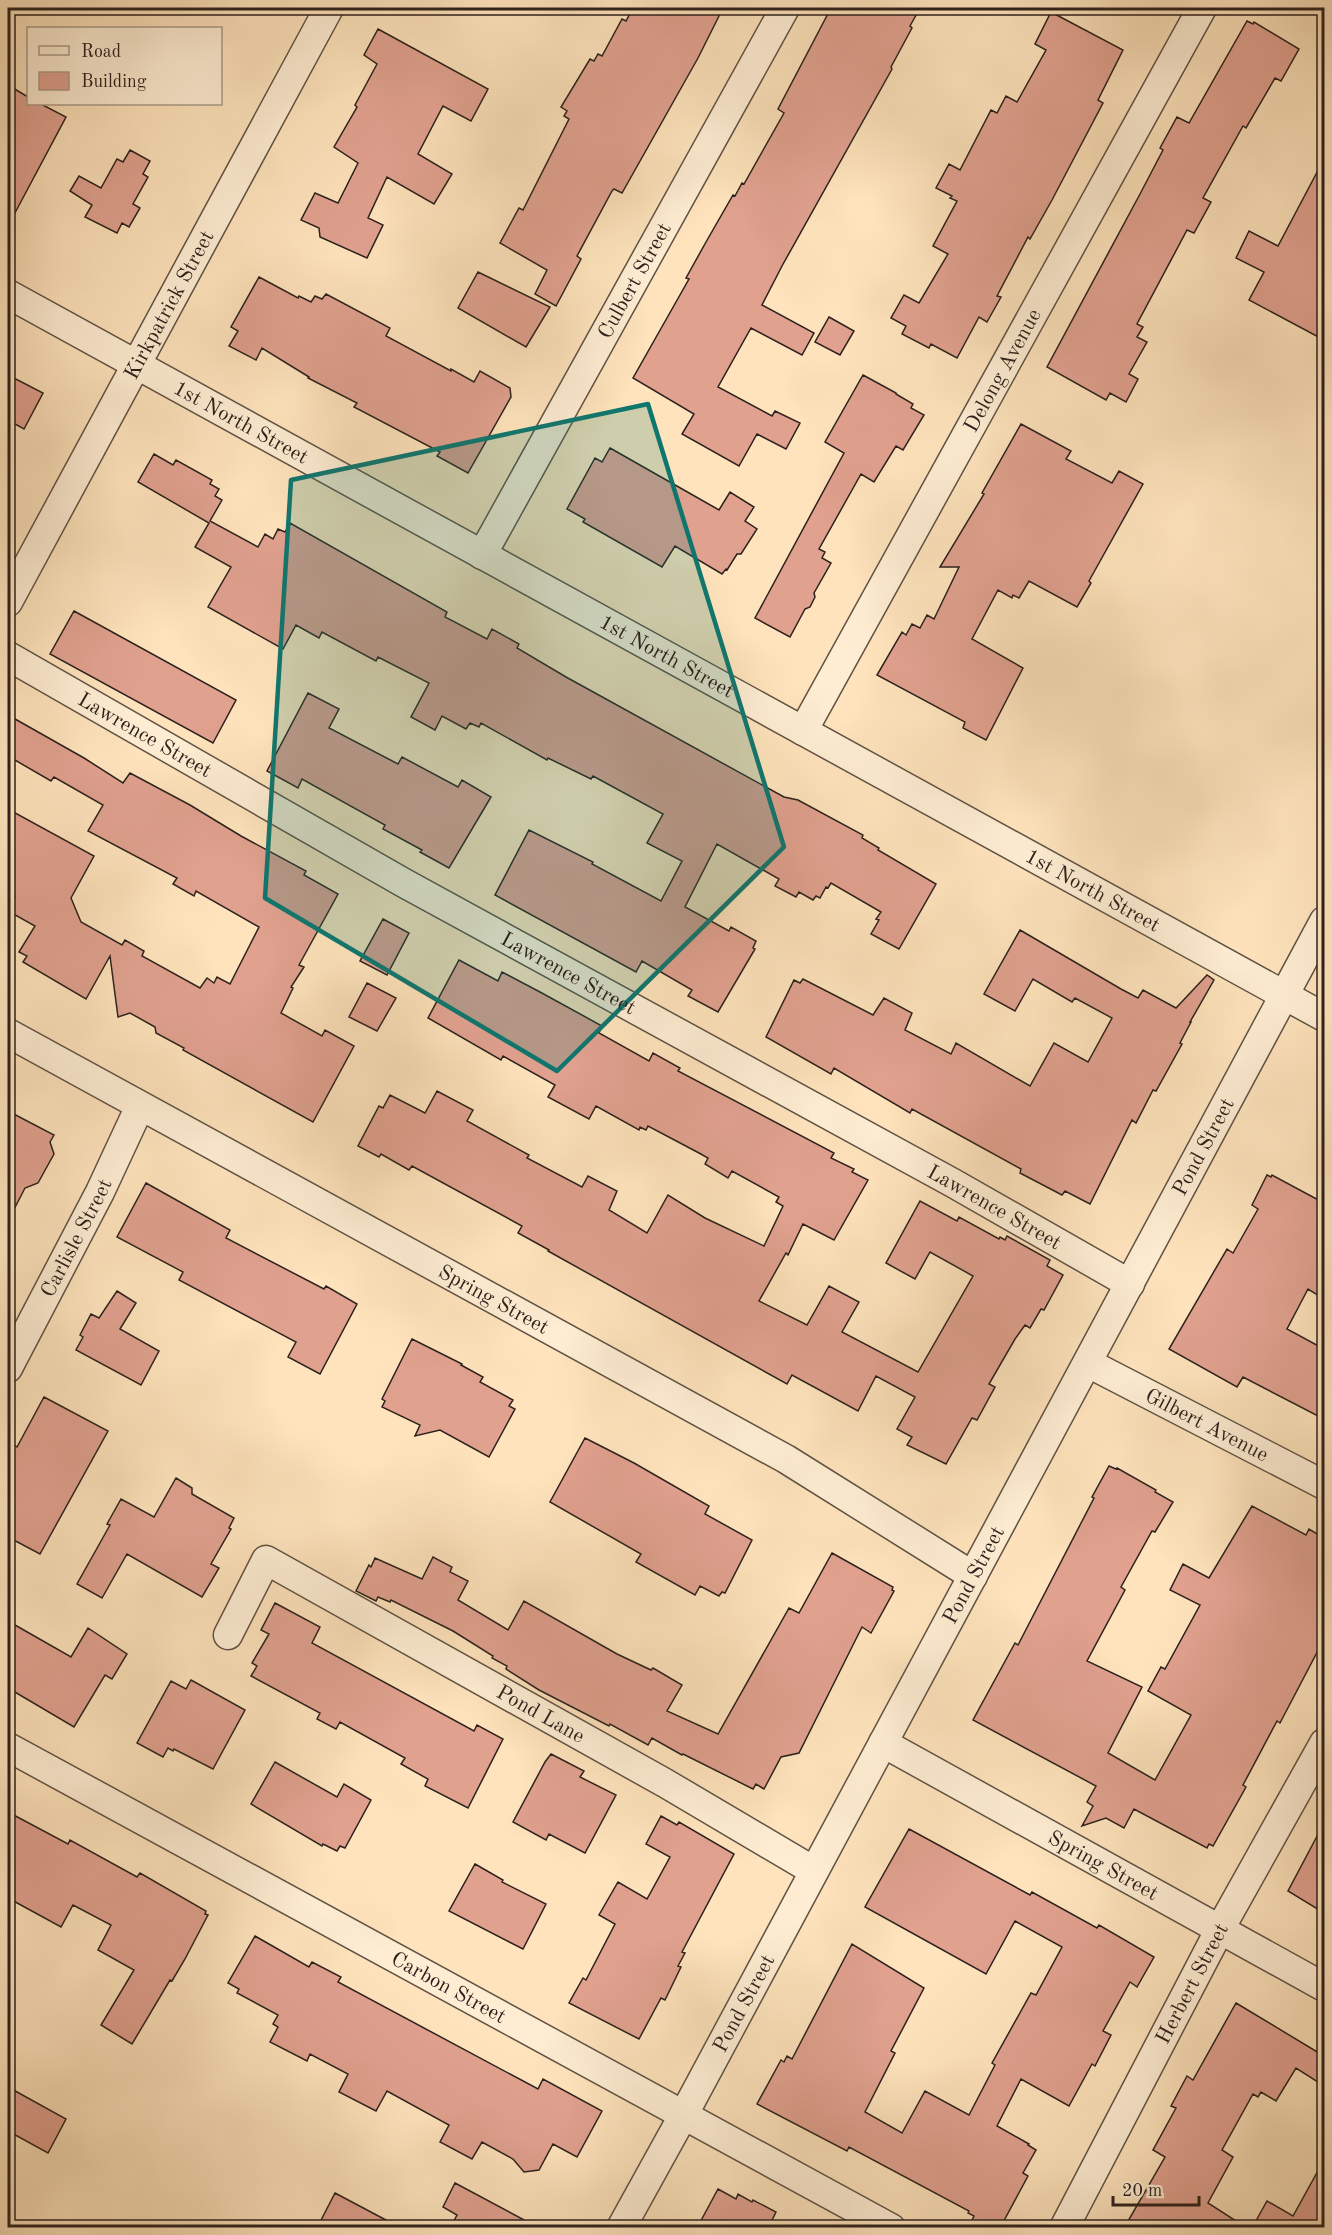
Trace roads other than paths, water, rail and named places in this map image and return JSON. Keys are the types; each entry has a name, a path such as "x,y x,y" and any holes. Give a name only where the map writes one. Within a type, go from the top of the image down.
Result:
{"street":[{"name":"Kirkpatrick Street","path":"8,602 329,8"},
{"name":"Culbert Street","path":"482,555 785,8"},
{"name":"Delong Avenue","path":"803,731 1202,8"},
{"name":"1st North Street","path":"8,294 1324,1017"},
{"name":"Lawrence Street","path":"8,656 404,883 953,1182 1130,1284"},
{"name":"Pond Street","path":"621,2228 1088,1364 1324,921"},
{"name":"Spring Street","path":"8,1033 786,1460 973,1576"},
{"name":"Carlisle Street","path":"8,1368 100,1192 140,1107"},
{"name":"Gilbert Avenue","path":"1088,1364 1324,1485"},
{"name":"Pond Lane","path":"228,1635 266,1560 655,1778 814,1871"},
{"name":"Spring Street","path":"884,1743 1324,1987"},
{"name":"Herbert Street","path":"1064,2228 1220,1929 1324,1743"},
{"name":"Carbon Street","path":"8,1747 891,2228"}]}
